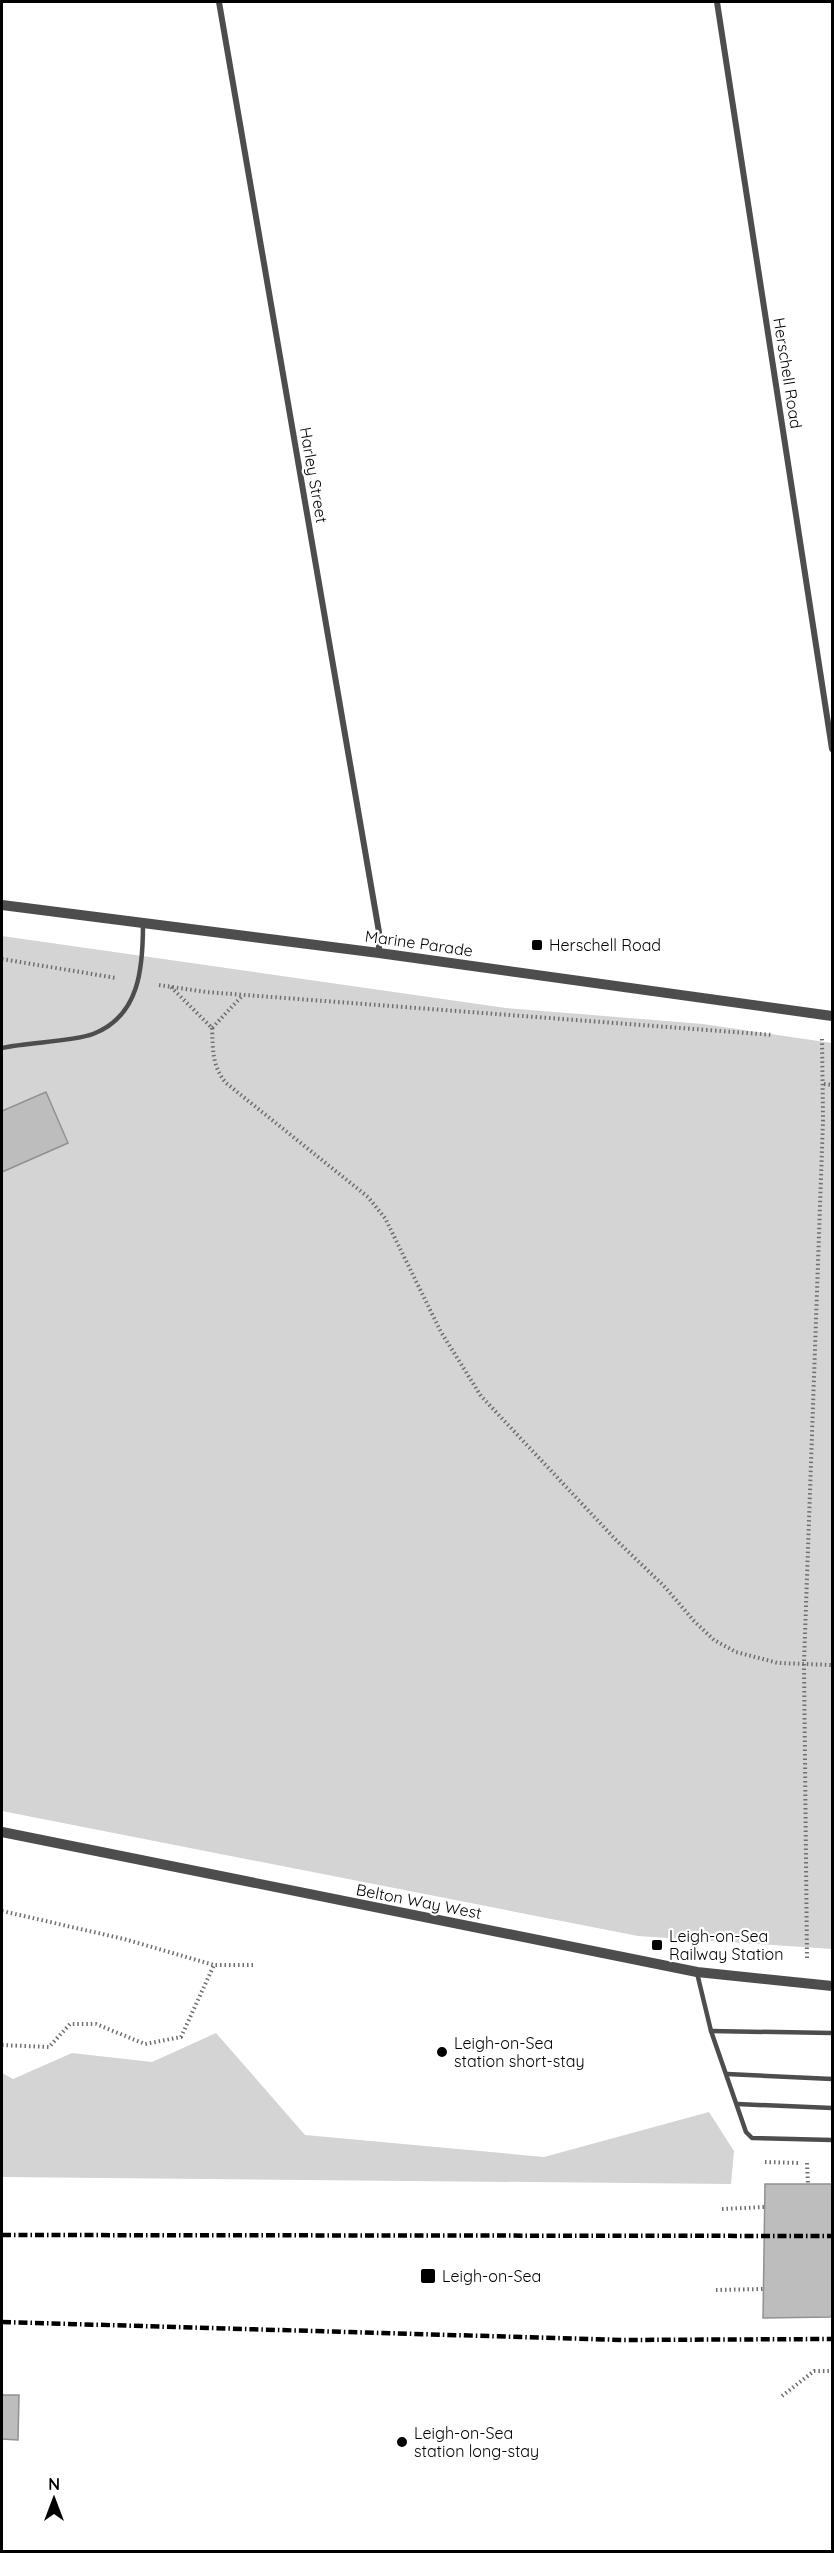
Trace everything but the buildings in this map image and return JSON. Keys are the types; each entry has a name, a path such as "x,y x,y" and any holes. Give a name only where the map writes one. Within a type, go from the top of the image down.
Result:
{"street":[{"name":"Harley Street","path":"219,2 377,920 380,953"},
{"name":"Herschell Road","path":"717,2 832,749"},
{"name":"Marine Parade","path":"2,905 380,953 832,1016"},
{"name":"Belton Way West","path":"2,1832 697,1972 832,1986"}],"lane":[{"path":"2,1048 92,1035 108,1026 126,1010 134,998 142,964 143,924"},
{"path":"697,1972 711,2031 746,2132 752,2138 832,2140"},
{"path":"711,2031 832,2033"},
{"path":"727,2074 832,2079"},
{"path":"736,2104 832,2108"}],"path":[{"path":"2,959 170,987 243,995 776,1035"},
{"path":"170,987 212,1028 216,1071 226,1083 368,1197 385,1218 441,1332 481,1396 714,1640 736,1652 759,1659 778,1663 832,1665"},
{"path":"212,1028 243,995"},
{"path":"808,1932 804,1663 824,1084 822,1038 811,1038"},
{"path":"824,1084 832,1085"},
{"path":"2,1911 124,1939 214,1965 253,1965"},
{"path":"2,2045 49,2047 70,2024 96,2024 145,2044 181,2037 214,1965"},
{"path":"807,2163 808,2184"},
{"path":"722,2209 765,2207"},
{"path":"716,2290 763,2289"},
{"path":"782,2396 814,2371 832,2371"}],"shaded area":[{"path":"2,936 506,1008 703,1024 832,1043 832,1949 638,1936 2,1811"},
{"path":"216,2033 305,2135 544,2157 709,2112 734,2151 731,2184 2,2177 2,2073 13,2079 72,2053 152,2062"}],"railway":[{"path":"2,2235 832,2236"},
{"path":"2,2322 624,2340 832,2339"}],"place":[{"name":"Herschell Road","path":"537,945"},
{"name":"Leigh-on-Sea Railway Station","path":"657,1945"},
{"name":"Leigh-on-Sea station short-stay","path":"442,2052"},
{"name":"Leigh-on-Sea","path":"428,2276"},
{"name":"Leigh-on-Sea station long-stay","path":"402,2442"}]}
